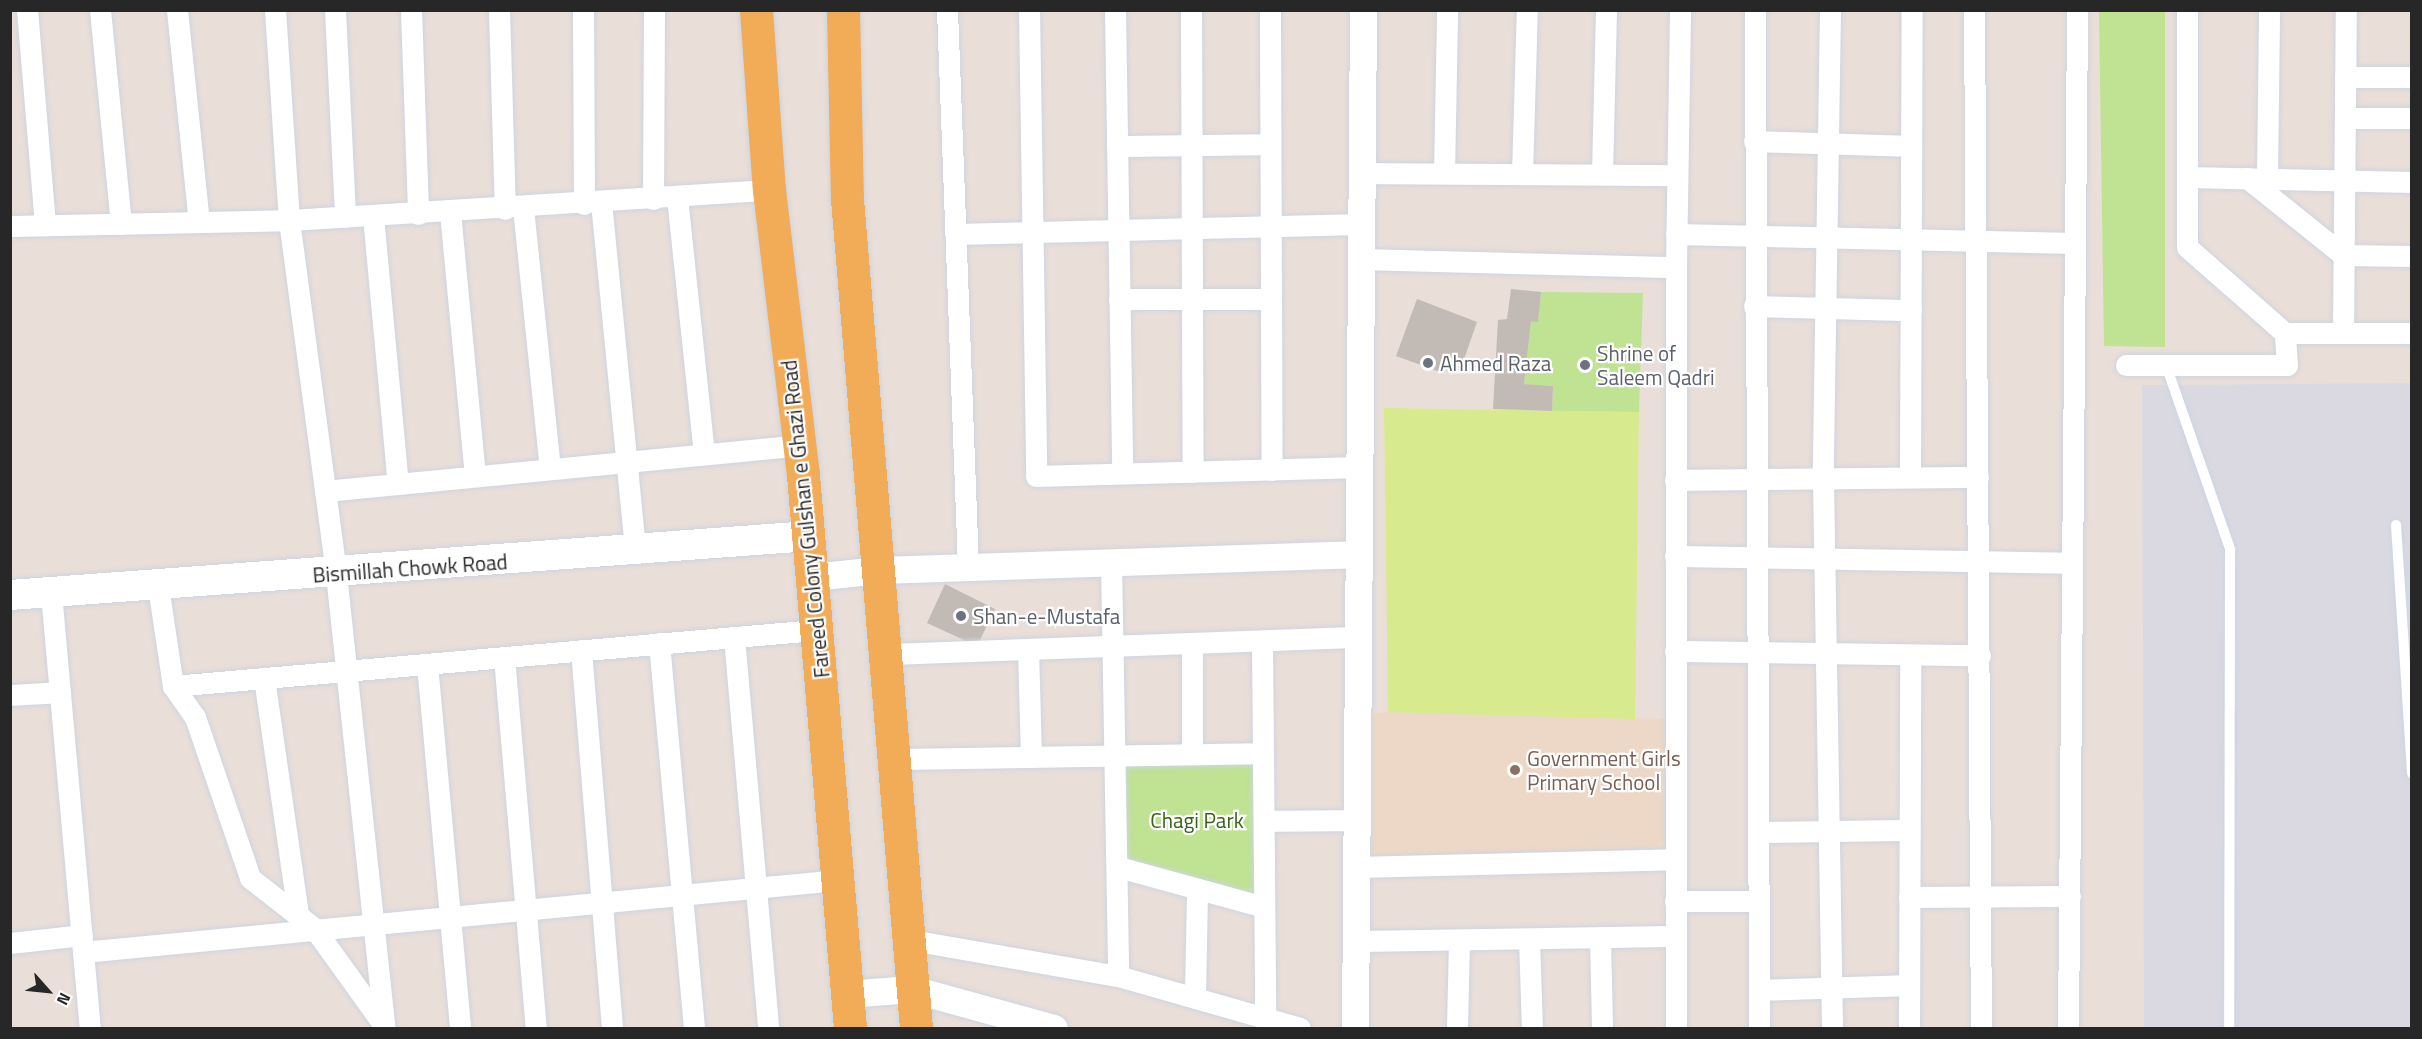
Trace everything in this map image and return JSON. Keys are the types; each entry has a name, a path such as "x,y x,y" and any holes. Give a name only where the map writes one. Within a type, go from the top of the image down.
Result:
{"main road":[{"name":"Fareed Colony Gulshan e Ghazi Road","path":"756,10 769,190 809,536 850,1029"},
{"path":"843,10 847,199 896,759 916,1029"},
{"name":"Bismillah Chowk Road","path":"10,595 336,574 809,536"}],"street":[{"path":"27,10 45,225"},
{"path":"100,10 121,224"},
{"path":"177,10 199,222"},
{"path":"274,10 289,220 336,574 385,1027"},
{"path":"336,10 345,218"},
{"path":"411,10 418,214"},
{"path":"498,10 514,208 550,469"},
{"path":"583,10 593,203 627,462 636,550"},
{"path":"654,10 654,199"},
{"path":"947,10 968,567"},
{"path":"1029,10 1036,476 1359,467"},
{"path":"1115,10 1122,473"},
{"path":"1191,10 1193,472"},
{"path":"1270,10 1272,470"},
{"path":"1354,1029 1363,10"},
{"path":"1444,173 1447,10"},
{"path":"1522,174 1527,10"},
{"path":"1602,174 1606,10"},
{"path":"1676,1029 1674,651 1676,234 1680,10"},
{"path":"1755,10 1754,306 1759,1029"},
{"path":"1830,10 1823,478 1832,1029"},
{"path":"1910,477 1912,10"},
{"path":"1974,10 1981,1029"},
{"path":"2068,1029 2077,10"},
{"path":"2187,10 2187,247 2285,333 2412,333"},
{"path":"2257,179 2269,10"},
{"path":"2343,333 2346,10"},
{"path":"2345,77 2412,77"},
{"path":"2345,118 2412,118"},
{"path":"1754,141 1911,146"},
{"path":"1117,146 1270,144"},
{"path":"1361,173 1677,175"},
{"path":"2187,177 2412,182"},
{"path":"2257,179 2343,255 2412,256"},
{"path":"10,226 345,218 769,190"},
{"path":"677,196 705,454"},
{"path":"450,212 475,477"},
{"path":"373,216 398,484"},
{"path":"956,234 1361,224"},
{"path":"1676,234 2075,243"},
{"path":"1360,259 1676,267"},
{"path":"1119,299 1271,299"},
{"path":"1754,306 1911,310"},
{"path":"2126,365 2287,365 2285,333"},
{"path":"325,491 800,445"},
{"path":"1675,480 1978,477"},
{"path":"812,577 880,570 1358,554"},
{"path":"1675,556 2072,563"},
{"path":"1111,562 1118,867 1118,976"},
{"path":"158,586 173,686 195,717 250,878 306,922 385,1027"},
{"path":"51,593 90,1029"},
{"path":"173,686 816,630"},
{"path":"734,637 768,1029"},
{"path":"887,654 1358,637"},
{"path":"1262,641 1265,1017"},
{"path":"659,643 694,1029"},
{"path":"1191,754 1192,643"},
{"path":"1028,649 1031,757"},
{"path":"581,650 612,1029"},
{"path":"1674,651 1980,655"},
{"path":"1909,1029 1910,655"},
{"path":"504,657 536,1029"},
{"path":"427,664 460,1029"},
{"path":"264,678 306,922"},
{"path":"10,696 60,692"},
{"path":"896,759 1263,753"},
{"path":"1264,821 1356,820"},
{"path":"1758,832 1909,830"},
{"path":"1356,867 1674,859"},
{"path":"1118,867 1264,907"},
{"path":"10,942 83,944 306,922 373,922 837,880"},
{"path":"1195,996 1197,889"},
{"path":"1909,897 2070,896"},
{"path":"1675,901 1758,901"},
{"path":"1355,941 1675,936"},
{"path":"1600,938 1602,1029"},
{"path":"1529,939 1532,1029"},
{"path":"910,940 1118,976 1195,996 1300,1029"},
{"path":"1457,1029 1459,940"},
{"path":"1758,990 1909,985"},
{"path":"847,994 912,989 1054,1029"}],"lane":[{"path":"2166,365 2230,549 2229,1029"},
{"path":"2396,525 2412,773"}],"shaded area":[{"path":"2411,383 2411,1028 2144,1028 2142,385"},
{"name":"Government Girls Primary School","path":"1388,712 1674,719 1674,859 1356,867 1357,716"}],"green space":[{"path":"2099,11 2165,11 2165,347 2104,346"},
{"path":"1541,292 1643,293 1639,412 1552,411 1553,386 1524,384 1531,321 1538,321"},
{"path":"1384,408 1639,412 1635,719 1388,712"},
{"name":"Chagi Park","path":"1263,753 1264,907 1118,867 1115,756"}],"building":[{"path":"1511,289 1541,292 1538,322 1531,321 1524,384 1553,386 1552,411 1493,409 1498,320 1507,319"},
{"path":"1417,299 1477,322 1463,362 1450,357 1443,373 1396,356"},
{"name":"Shan-e-Mustafa","path":"945,584 995,609 977,646 927,623"}],"place":[{"name":"Ahmed Raza","path":"1428,363"},
{"name":"Shrine of Saleem Qadri","path":"1585,365"},
{"name":"Shan-e-Mustafa","path":"961,616"},
{"name":"Government Girls Primary School","path":"1515,770"}]}
